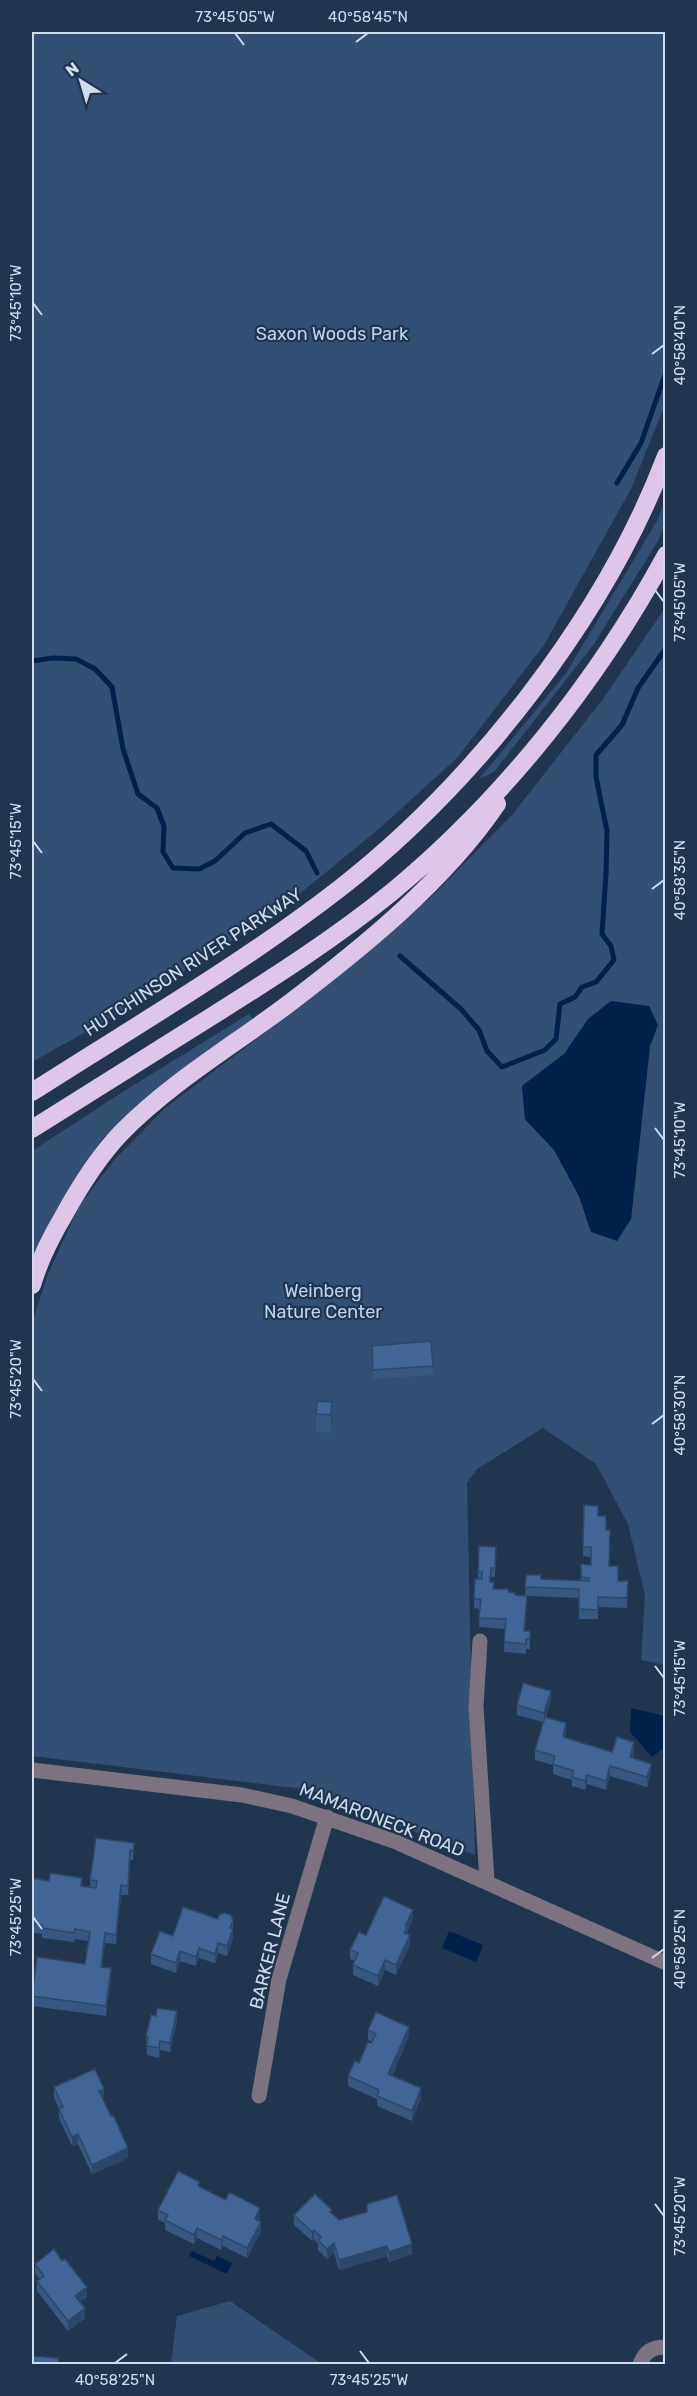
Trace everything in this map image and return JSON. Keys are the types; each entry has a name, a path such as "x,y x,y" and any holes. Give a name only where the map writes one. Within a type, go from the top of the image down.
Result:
{"highway":[{"name":"HUTCHINSON RIVER PARKWAY","path":"32,1092 281,932 365,867 440,797 485,748 566,642 608,574 636,522 666,456"},
{"path":"32,1285 53,1234 76,1192 120,1135 171,1089 322,978 422,891 482,825 534,749 614,643 666,555"},
{"path":"32,1129 284,970 365,913 443,846 490,799 534,749"}],"street":[{"path":"480,1641 476,1706 487,1881"},
{"name":"MAMARONECK ROAD","path":"32,1770 242,1795 292,1806 396,1842 666,1963"},
{"name":"BARKER LANE","path":"259,2096 279,1979 327,1817"},
{"path":"640,2364 650,2349 666,2347"}],"green space":[{"name":"Saxon Woods Park","path":"32,32 665,32 665,405 631,489 544,645 457,758 381,827 285,906 123,1011 32,1062"},
{"path":"665,500 665,524 658,541 594,644 494,772 479,779 566,673 658,519"},
{"path":"665,608 665,1665 641,1660 645,1595 628,1524 596,1464 543,1428 477,1469 467,1483 475,1855 304,1789 32,1756 32,1323 48,1274 79,1206 115,1159 165,1108 266,1032 431,897 512,815 603,699","holes":["658,1025 650,1046 631,1219 591,1232 579,1196 554,1150 525,1119 522,1086 564,1054"]},
{"path":"249,1014 253,1020 169,1079 102,1139 65,1196 32,1264 32,1151"},
{"path":"230,2301 322,2364 171,2364 177,2316"}],"shaded area":[{"path":"611,1001 649,1006 658,1025 650,1046 631,1219 617,1241 591,1232 579,1196 554,1150 525,1119 522,1086 564,1054 588,1019"},
{"path":"631,1708 665,1716 665,1747 652,1757 630,1732"},
{"path":"449,1931 483,1945 476,1962 442,1948"},
{"path":"192,2251 214,2261 217,2256 232,2263 227,2274 189,2256"}],"building":[{"name":"Weinberg Nature Center","path":"431,1341 433,1366 373,1370 372,1346"},
{"path":"317,1401 332,1402 331,1415 316,1414"},
{"path":"584,1505 598,1506 598,1516 606,1516 606,1530 610,1530 609,1566 618,1566 618,1581 628,1581 627,1598 598,1597 598,1610 579,1609 579,1589 525,1587 526,1575 541,1575 541,1579 589,1581 589,1578 581,1577 581,1564 591,1565 591,1547 583,1547"},
{"path":"479,1546 496,1547 495,1568 491,1568 490,1582 494,1582 493,1589 508,1589 508,1592 515,1593 515,1595 527,1596 524,1631 530,1631 530,1639 526,1639 526,1644 504,1642 506,1619 479,1618 481,1599 474,1599 475,1579 482,1579 482,1572 478,1572"},
{"path":"523,1683 551,1691 544,1713 517,1705"},
{"path":"545,1717 566,1723 563,1737 612,1752 617,1737 634,1742 630,1757 651,1764 647,1777 610,1766 606,1781 587,1775 585,1781 572,1777 574,1771 553,1764 555,1756 535,1750"},
{"path":"96,1838 134,1843 133,1851 130,1850 128,1886 121,1885 116,1935 105,1933 101,1967 111,1968 106,2006 32,1996 37,1957 85,1964 90,1932 75,1929 74,1933 42,1928 43,1925 32,1923 32,1878 49,1881 50,1873 82,1878 81,1886 96,1888 97,1881 90,1880"},
{"path":"384,1896 413,1910 404,1933 410,1935 396,1965 385,1960 378,1976 353,1965 358,1953 350,1950 359,1932 366,1935"},
{"path":"183,1907 218,1919 219,1915 224,1913 231,1915 233,1920 230,1928 233,1929 227,1946 218,1943 215,1954 199,1948 196,1957 180,1951 176,1963 151,1954 160,1931 173,1936"},
{"path":"157,2008 177,2011 170,2043 160,2041 159,2048 147,2046 148,2037 146,2036 151,2015 156,2016"},
{"path":"376,2012 409,2027 388,2074 421,2088 412,2111 377,2096 379,2090 348,2076 355,2061 359,2063 368,2042 371,2043 376,2034 368,2030"},
{"path":"95,2069 104,2089 99,2091 128,2148 92,2165 78,2134 72,2137 59,2109 63,2107 54,2087"},
{"path":"178,2171 200,2182 198,2186 226,2200 229,2192 260,2208 255,2219 261,2222 247,2248 223,2236 221,2240 197,2228 194,2235 165,2220 168,2215 158,2210"},
{"path":"315,2194 339,2220 367,2212 367,2204 397,2195 412,2244 389,2252 387,2246 339,2260 334,2243 327,2249 318,2240 321,2237 314,2230 312,2232 294,2215"},
{"path":"54,2249 62,2261 65,2259 87,2287 75,2296 85,2308 68,2321 37,2281 44,2276 35,2264"},
{"path":"32,2356 58,2358 58,2363 63,2364 32,2364"}],"waterway":[{"path":"617,483 641,443 666,372"},
{"path":"400,956 461,1009 479,1030 487,1051 502,1067 545,1050 556,1039 560,1004 575,997 582,987 596,982 614,960 611,946 602,934 607,831 596,777 596,755 622,725 638,688 666,648"},
{"path":"32,661 53,658 76,659 95,669 112,687 123,749 138,794 157,808 164,826 163,852 173,868 199,869 215,861 245,833 271,824 306,851 317,873"}]}
